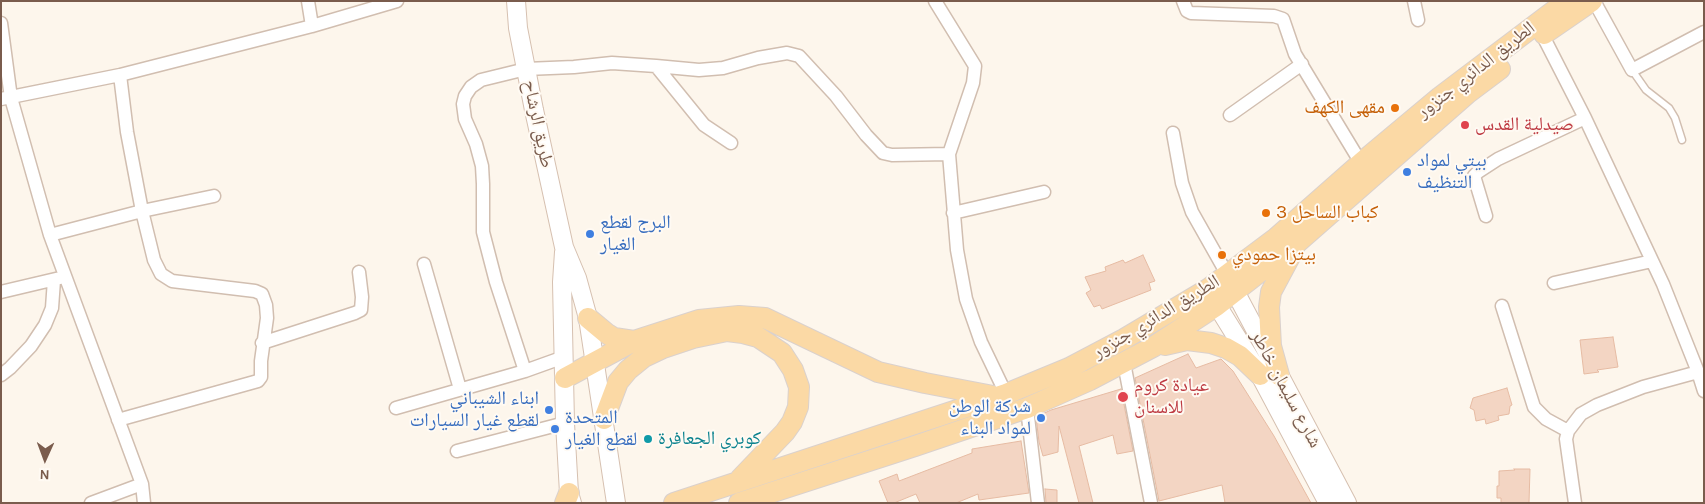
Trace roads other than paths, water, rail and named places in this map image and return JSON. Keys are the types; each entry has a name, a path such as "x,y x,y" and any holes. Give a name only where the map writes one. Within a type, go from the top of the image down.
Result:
{"main road":[{"name":"طريق الرشاح","path":"516,1 518,28 564,247"},
{"name":"الطريق الدائري جنزور","path":"739,503 1027,408 1124,364 1153,347 1231,283 1276,238 1360,163 1440,97 1567,1"},
{"name":"الطريق الدائري جنزور","path":"1231,283 1298,242 1468,93 1593,1"},
{"path":"1153,347 1187,340 1211,343 1226,348 1269,375 1271,346 1269,307 1271,292 1298,242"},
{"path":"564,247 577,278 588,318 616,503"},
{"path":"564,247 562,282 565,423 569,499"},
{"name":"شارع سليمان خاطر","path":"1231,283 1269,375 1328,503"},
{"name":"الطريق الدائري جنزور","path":"674,503 1001,395 1069,368 1124,339 1212,298"},
{"name":"شارع سليمان خاطر","path":"1212,298 1269,375 1348,503"},
{"path":"565,378 634,341 699,320 739,316 765,318 878,372 926,384 1001,395"},
{"path":"588,318 606,334 614,338 634,341"},
{"path":"604,419 618,382 628,370 644,357 686,340 719,333 744,333 758,337 782,353 793,370 799,387 798,408 785,432 737,482"},
{"path":"772,503 906,457 977,425"}],"street":[{"path":"308,1 312,26"},
{"path":"6,98 120,75 312,26 397,1"},
{"path":"935,1 975,66 973,83 949,154 953,213 956,250 966,299 980,342 1001,395"},
{"path":"1183,1 1187,11 1192,14 1283,18 1295,54 1360,163"},
{"path":"1414,1 1418,20"},
{"path":"1593,1 1632,70 1704,32"},
{"path":"1,23 6,98 50,235 59,278 118,420 142,484 144,503"},
{"path":"1543,36 1585,118 1652,261 1702,382 1643,387 1597,404 1581,414 1568,430 1566,439 1575,503"},
{"path":"525,371 496,282 483,232 482,166 476,144 465,119 463,104 465,96 471,87 481,80 526,69 612,63 699,70 723,68 758,58 787,53 799,56 836,96 866,136 883,153 892,155 949,154"},
{"path":"1230,115 1302,64"},
{"path":"656,66 704,124 731,143"},
{"path":"118,420 258,381 261,377 262,343 267,318 266,305 262,294 255,291 172,281 161,274 154,260 142,211 127,132 120,75"},
{"path":"1486,216 1474,176 1478,172 1498,159 1585,118"},
{"path":"1173,133 1182,184 1192,212 1231,283"},
{"path":"953,213 1044,192"},
{"path":"50,235 142,211 214,196"},
{"path":"1554,283 1652,261"},
{"path":"424,264 460,389"},
{"path":"262,343 355,314 360,310 362,296 359,272"},
{"path":"1,292 59,278"},
{"path":"1,375 31,346 45,325 52,308 59,278"},
{"path":"1502,306 1534,407 1546,419 1568,430"},
{"path":"396,408 525,371 564,356"},
{"path":"1124,364 1151,503"},
{"path":"1027,408 1038,503"},
{"path":"457,451 565,423"},
{"path":"91,503 142,484"}],"lane":[{"path":"1632,70 1646,90 1669,108 1682,140"}],"place":[{"name":"مقهى الكهف","path":"1395,108"},
{"name":"صيدلية القدس","path":"1465,125"},
{"name":"بيتي لمواد التنظيف","path":"1407,172"},
{"name":"كباب الساحل 3","path":"1266,213"},
{"name":"البرج لقطع الغيار","path":"590,234"},
{"name":"بيتزا حمودي","path":"1222,255"},
{"name":"عيادة كروم للاسنان","path":"1123,397"},
{"name":"ابناء الشيباني لقطع غيار السيارات","path":"549,410"},
{"name":"شركة الوطن لمواد البناء","path":"1041,418"},
{"name":"المتحدة لقطع الغيار","path":"555,429"},
{"name":"كوبري الجعافرة","path":"648,439"}]}
